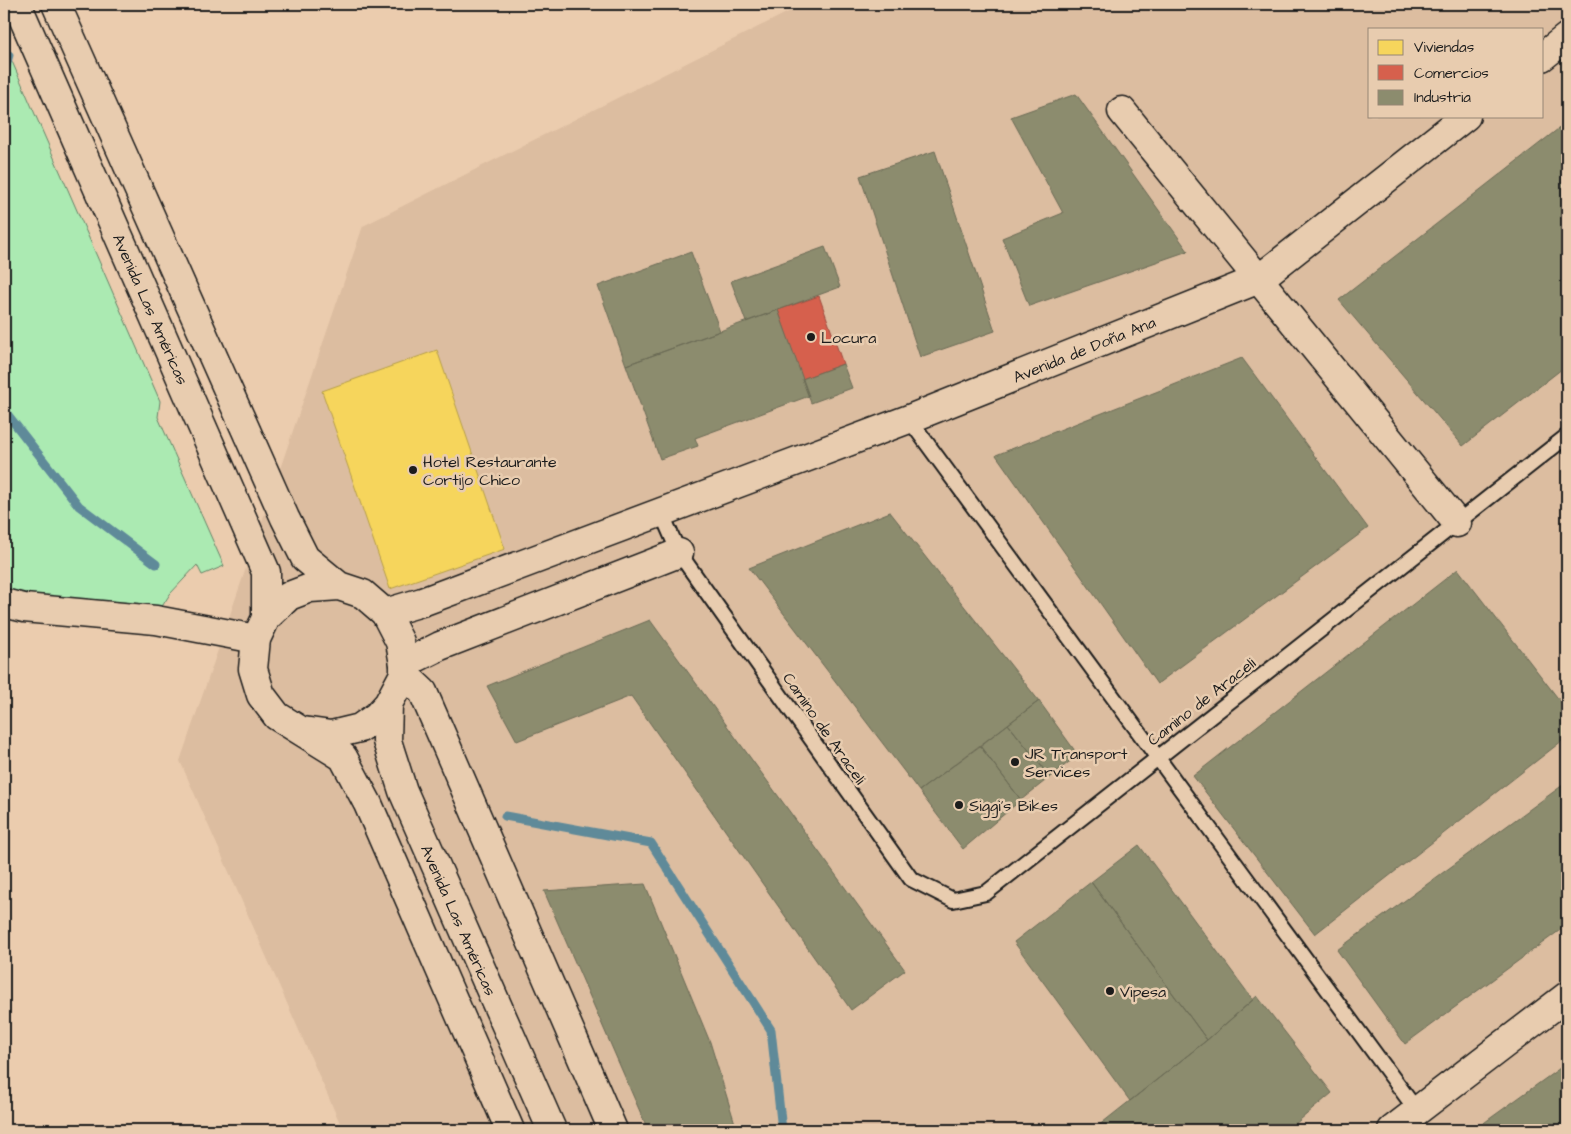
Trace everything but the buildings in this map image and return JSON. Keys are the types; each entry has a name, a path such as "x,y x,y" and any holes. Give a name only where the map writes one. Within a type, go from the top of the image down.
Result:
{"street":[{"name":"Avenida Las Américas","path":"17,4 266,572 261,629"},
{"path":"56,4 285,518 305,558 338,586"},
{"path":"1544,55 1567,38"},
{"path":"1122,112 1457,522"},
{"name":"Avenida de Doña Ana","path":"385,613 422,602 909,419 1259,278 1463,118"},
{"path":"303,731 331,736 360,728 378,716 388,704 404,669 440,646 679,553"},
{"path":"510,1130 368,804 343,757 277,716 261,695 253,669 261,629 289,596 310,588 338,586 363,594 385,613 400,642 404,669 423,692 613,1130"},
{"path":"4,603 24,608 261,629"},
{"name":"Avenida Las Américas","path":"388,704 387,741 403,791 552,1130"},
{"path":"1392,1130 1567,996"}],"lane":[{"path":"909,419 1417,1111"},
{"name":"Camino de Araceli","path":"661,512 679,553 911,880 953,900 986,892 1567,436"}],"shaded area":[{"path":"804,4 1567,4 1567,1130 343,1130 180,761 363,226"}],"green space":[{"path":"4,43 160,401 158,417 224,566 202,575 197,565 170,594 161,608 4,594"}],"waterway":[{"path":"4,73 9,55"},
{"path":"4,410 79,506 156,564"},
{"path":"505,816 651,843 771,1030 782,1130"}],"place":[{"name":"Locura","path":"811,337"},
{"name":"Hotel Restaurante Cortijo Chico","path":"413,470"},
{"name":"JR Transport Services","path":"1015,762"},
{"name":"Siggi’s Bikes","path":"959,805"},
{"name":"Vipesa","path":"1110,991"}]}
